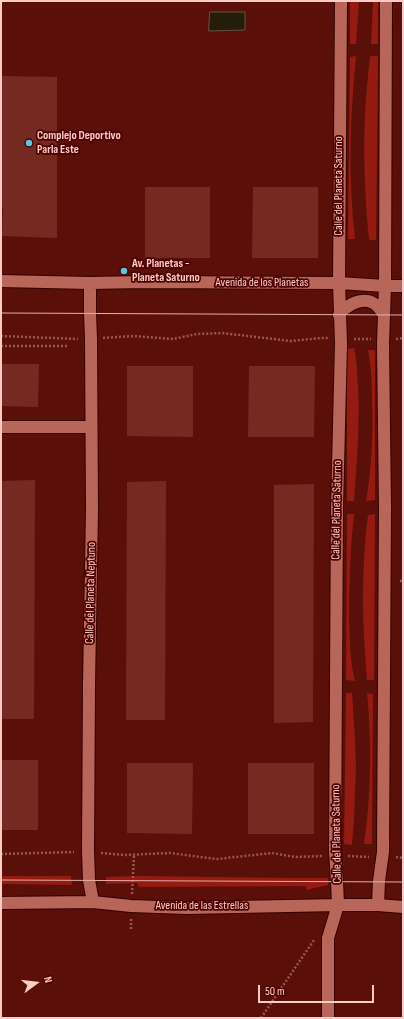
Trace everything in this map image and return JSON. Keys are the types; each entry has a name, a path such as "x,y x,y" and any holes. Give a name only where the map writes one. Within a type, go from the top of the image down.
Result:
{"street":[{"name":"Calle del Planeta Saturno","path":"328,1018 328,938 338,905 338,881 335,855 337,508 340,339 341,1"},
{"path":"378,905 379,882 383,857 385,523 383,339 385,286 386,1"},
{"name":"Avenida de los Planetas","path":"1,281 90,283 339,283 403,286"},
{"name":"Calle del Planeta Neptuno","path":"90,283 92,508 88,851 89,880 93,902"},
{"path":"339,315 345,308 360,301 366,301 373,302 384,315"},
{"path":"1,426 92,427"},
{"name":"Avenida de las Estrellas","path":"1,903 93,902 131,906 186,908 338,905 378,905 403,907"}],"path":[{"path":"1,336 91,339 133,336 173,339 197,334 222,333 291,342 321,338 403,338"},
{"path":"1,346 69,346"},
{"path":"1,854 37,854 88,851 125,855 170,853 217,859 272,853 295,858 335,855 403,858"},
{"path":"261,1018 316,936"}],"shaded area":[{"path":"350,1 359,1 356,44 350,44"},
{"path":"373,1 378,1 378,44 371,44"},
{"path":"210,12 245,12 245,30 209,31"},
{"path":"356,56 352,102 351,148 351,193 355,239 348,239 350,57"},
{"path":"370,56 378,56 376,240 369,240 366,208 364,146 366,93"},
{"path":"354,348 358,386 358,443 354,501 347,501 347,349"},
{"path":"368,350 375,350 375,500 366,501 372,450 372,380"},
{"path":"347,514 354,514 350,568 349,622 351,659 355,681 346,680"},
{"path":"375,514 374,680 367,680 363,622 364,560 368,515"},
{"path":"346,693 352,693 355,738 356,765 352,845 344,844"},
{"path":"367,693 373,694 372,844 364,844 370,769 370,731"},
{"path":"1,876 71,876 72,885 1,884"},
{"path":"106,877 328,878 328,885 306,890 306,886 139,887 137,883 106,884"}],"building":[{"name":"Complejo Deportivo Parla Este","path":"1,76 57,77 57,238 2,236"},
{"path":"145,187 210,187 210,258 145,258"},
{"path":"253,187 318,187 318,258 252,258"},
{"path":"1,364 39,364 38,407 1,406"},
{"path":"127,366 193,366 193,437 127,436"},
{"path":"249,366 315,366 314,437 248,437"},
{"path":"35,480 34,719 1,719 1,481"},
{"path":"166,481 165,720 126,720 127,482"},
{"path":"314,484 313,722 274,723 274,485"},
{"path":"1,760 38,760 38,830 1,830"},
{"path":"127,763 193,763 192,834 127,833"},
{"path":"248,763 314,763 314,834 248,834"}],"tram line":[{"path":"1,313 403,315"},
{"path":"1,880 403,882"}],"place":[{"name":"Complejo Deportivo Parla Este","path":"29,143"},
{"name":"Av. Planetas - Planeta Saturno","path":"124,271"}]}
